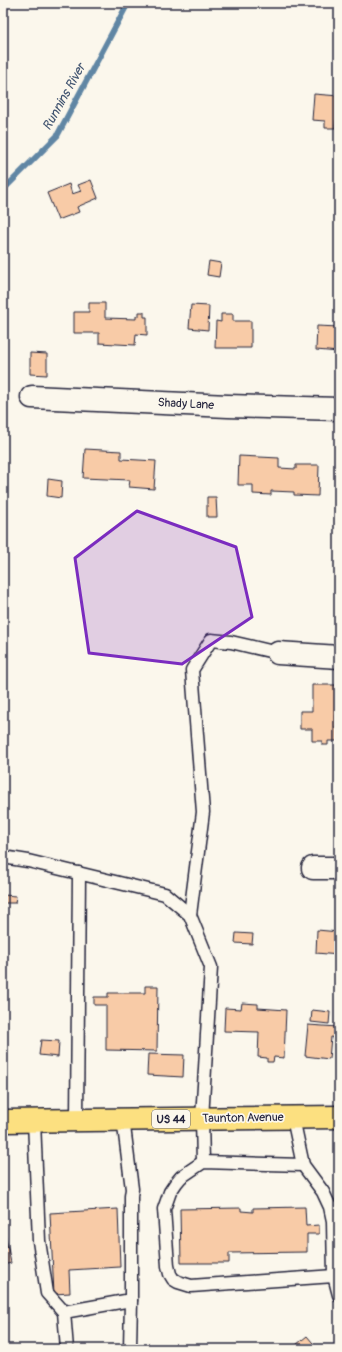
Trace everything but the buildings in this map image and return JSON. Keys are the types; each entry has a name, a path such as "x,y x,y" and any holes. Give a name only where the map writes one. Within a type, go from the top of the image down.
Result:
{"highway":[{"name":"Taunton Avenue","path":"3,1121 339,1117"}],"street":[{"name":"Shady Lane","path":"32,397 221,406 339,409"},
{"path":"278,654 339,657"},
{"path":"313,868 339,868"}],"lane":[{"path":"203,1162 202,1119 210,967 190,915 203,812 192,670 211,640 231,642 278,654"},
{"path":"3,857 79,873 165,894 190,915"},
{"path":"77,1120 79,873"},
{"path":"293,1118 303,1165 324,1192 330,1207 333,1221 334,1276 339,1296"},
{"path":"123,1119 132,1189 130,1196 130,1349"},
{"path":"34,1121 39,1241 47,1293 64,1312 67,1349"},
{"path":"303,1165 203,1162 181,1177 170,1192 164,1209 168,1266 170,1274 173,1279 178,1282 191,1286 334,1276"},
{"path":"64,1312 131,1300"}],"highlighted area":[{"path":"137,511 236,547 252,617 182,664 89,653 75,558"}],"waterway":[{"name":"Runnins River","path":"3,190 57,136 128,3"}]}
